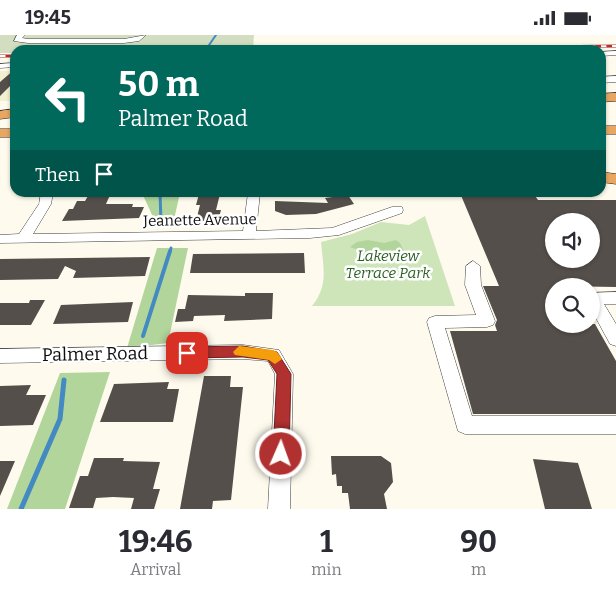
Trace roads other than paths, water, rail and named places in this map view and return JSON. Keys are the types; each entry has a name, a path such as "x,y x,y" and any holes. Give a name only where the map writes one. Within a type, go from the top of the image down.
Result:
{"street":[{"path":"21,35 17,39 65,41 82,38 131,40 142,35"},
{"path":"24,238 45,204 46,197"},
{"path":"250,235 254,197"},
{"name":"Jeanette Avenue","path":"0,239 334,232 397,210"},
{"path":"472,266 473,285 487,321 434,322 465,425 616,425"},
{"path":"616,298 593,298 616,339"},
{"name":"Palmer Road","path":"0,356 243,352 273,355 284,374 279,509"}],"waterway":[{"path":"209,45 216,35"},
{"path":"160,197 161,222"},
{"path":"170,252 171,248"},
{"path":"143,336 170,251"},
{"path":"21,509 60,419 64,380"}],"railway":[{"path":"606,46 616,46"},
{"path":"0,56 10,56"}],"park label":[{"name":"Lakeview Terrace Park","path":"388,264"}]}
